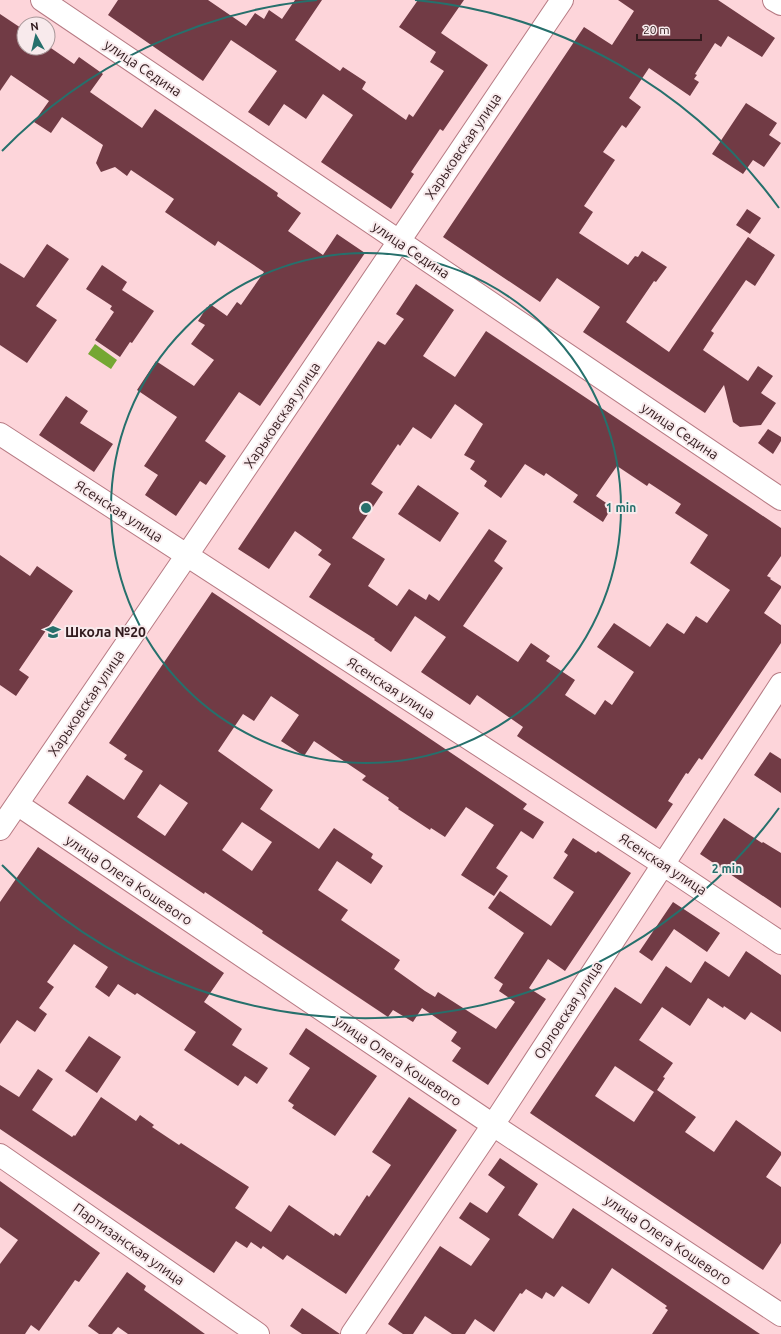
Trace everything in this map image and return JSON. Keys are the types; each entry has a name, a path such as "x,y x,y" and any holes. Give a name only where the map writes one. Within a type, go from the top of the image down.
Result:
{"street":[{"name":"улица Седина","path":"42,0 781,499"},
{"name":"Харьковская улица","path":"0,829 562,0"},
{"path":"774,0 781,4"},
{"name":"Ясенская улица","path":"0,434 664,865 781,943"},
{"name":"Орловская улица","path":"352,1334 493,1125 781,684"},
{"name":"улица Олега Кошевого","path":"17,804 493,1125 781,1315"},
{"name":"Партизанская улица","path":"0,1155 258,1334"}],"shaded area":[{"path":"95,344 117,360 111,369 88,354"}],"building":[{"path":"118,0 208,0 246,26 255,13 264,19 269,10 282,19 295,0 322,0 295,40 340,71 343,67 366,82 362,89 406,120 409,114 413,117 444,71 430,62 436,52 399,27 418,0 464,0 441,33 488,65 443,131 440,129 411,172 414,174 391,209 321,162 353,115 323,94 306,119 284,104 269,126 248,112 277,71 231,40 203,81 108,15"},
{"path":"618,0 718,0 775,38 762,57 728,36 721,47 715,43 695,74 697,75 694,79 699,82 690,96 649,68 629,98 641,107 626,128 622,125 603,152 615,160 584,206 593,212 579,233 628,265 635,256 638,257 642,251 667,267 656,282 654,281 626,322 669,352 748,237 775,255 755,286 746,280 711,331 714,333 703,350 748,381 758,366 773,376 761,393 776,403 761,425 740,427 733,422 724,385 705,413 583,332 600,307 557,278 540,302 443,237 584,27 612,45 634,11"},
{"path":"0,14 16,25 16,56 56,56 56,52 74,64 79,57 103,74 90,92 142,128 155,109 278,193 277,196 301,213 288,231 323,255 337,234 365,253 260,406 239,392 205,441 226,456 206,485 200,481 176,516 145,495 158,475 144,466 177,417 137,390 156,361 194,386 214,360 191,344 205,325 198,321 210,304 227,316 237,302 241,305 264,272 218,241 215,246 165,212 174,199 131,170 127,176 115,167 101,172 96,163 103,145 62,117 51,133 34,122 49,101 11,75 0,91"},
{"path":"746,103 777,123 769,135 781,143 764,167 753,160 743,174 712,154"},
{"path":"747,209 761,218 750,234 736,225"},
{"path":"47,244 69,259 36,306 57,320 27,363 0,345 0,263 24,278"},
{"path":"102,265 127,282 122,290 154,311 132,343 130,342 120,357 95,340 114,312 110,309 112,306 86,289"},
{"path":"416,284 454,310 423,356 455,377 486,331 781,528 781,556 767,576 781,586 781,588 764,613 781,625 781,643 702,760 699,758 688,774 686,773 668,801 673,804 656,829 517,736 523,727 477,695 470,705 421,672 446,637 415,616 391,652 374,640 375,639 309,597 331,564 318,555 322,550 295,531 269,569 238,549 378,341 385,345 404,319 396,314","holes":["455,404 483,424 464,455 475,461 470,469 487,481 484,486 501,498 525,464 544,476 546,473 578,495 573,502 603,522 612,507 596,496 617,466 647,486 649,483 681,504 675,513 708,535 690,563 730,590 707,623 696,616 684,634 667,623 650,647 614,623 597,647 634,672 612,705 605,700 595,715 565,695 575,680 546,661 550,656 531,643 518,662 463,626 503,568 494,561 507,541 489,529 439,601 429,594 426,600 409,589 397,606 368,586 385,559 352,538 383,492 371,484 398,444 400,446 413,427 431,439"]},
{"path":"66,396 88,411 80,423 113,444 94,472 39,435"},
{"path":"768,429 781,437 781,441 773,454 758,443"},
{"path":"418,485 459,513 440,542 398,514"},
{"path":"0,555 30,576 37,566 73,591 19,670 29,677 16,696 0,685"},
{"path":"212,592 527,804 523,809 544,822 533,839 521,831 496,868 508,876 494,896 461,875 494,825 466,807 445,837 431,828 430,830 398,809 399,808 388,800 389,798 362,780 366,776 314,741 304,756 281,741 299,715 271,696 254,721 243,714 218,751 273,790 260,809 319,849 334,828 373,854 371,858 383,866 371,884 337,861 318,890 348,910 341,920 400,960 394,969 435,997 438,992 496,1029 515,1002 499,991 503,984 494,978 524,933 488,908 500,891 551,926 574,892 553,878 568,855 564,852 573,838 596,853 598,851 631,873 565,971 548,959 529,988 546,999 488,1085 452,1061 461,1048 451,1041 457,1032 422,1008 413,1022 393,1010 388,1017 262,933 263,931 205,892 204,894 68,803 87,775 124,800 143,771 124,759 127,755 109,743","holes":["160,784 188,803 165,836 137,817","242,822 272,842 252,871 222,850"]},
{"path":"770,752 781,759 781,793 754,775"},
{"path":"724,818 762,843 763,842 781,853 781,908 700,854"},
{"path":"38,847 224,973 204,1002 242,1029 232,1045 268,1068 257,1084 245,1076 238,1086 184,1050 196,1032 137,993 135,995 118,984 109,997 95,987 108,967 74,944 47,982 54,987 39,1008 47,1014 35,1032 17,1020 0,1044 0,902"},
{"path":"673,902 720,933 707,952 674,929 652,961 639,952"},
{"path":"746,951 781,975 781,1032 751,1012 745,1020 724,1006 723,1008 708,998 690,1026 662,1007 639,1040 673,1063 663,1077 665,1078 657,1090 696,1117 685,1132 714,1152 736,1120 781,1152 781,1155 766,1177 781,1187 781,1243 763,1270 530,1113 615,987 641,1004 666,966 691,983 705,961 729,977","holes":["615,1066 654,1092 634,1122 595,1096"]},
{"path":"306,1028 377,1076 335,1136 292,1108 294,1105 288,1101 310,1068 289,1054"},
{"path":"89,1036 121,1057 97,1093 65,1071"},
{"path":"38,1069 53,1079 32,1110 72,1137 74,1135 75,1136 101,1097 136,1121 140,1115 154,1125 152,1127 179,1145 181,1143 249,1187 235,1208 271,1232 289,1205 334,1236 335,1233 340,1236 367,1195 369,1197 391,1165 372,1152 409,1097 457,1130 346,1294 287,1255 283,1260 263,1246 261,1249 251,1242 247,1248 236,1241 214,1273 0,1129 0,1085 19,1097"},
{"path":"500,1158 538,1184 518,1215 553,1239 573,1208 760,1334 652,1334 668,1310 665,1308 667,1306 612,1268 589,1304 562,1286 554,1297 546,1292 542,1299 526,1289 522,1294 520,1293 494,1332 475,1319 465,1334 452,1334 425,1316 413,1334 403,1334 388,1324 440,1246 471,1266 490,1239 459,1218 470,1202 487,1213 505,1187 488,1175"},
{"path":"0,1181 100,1253 79,1282 75,1280 39,1331 31,1325 25,1334 0,1334 0,1264 18,1240 0,1227"},
{"path":"127,1272 146,1286 144,1290 205,1334 128,1334 118,1327 112,1334 99,1334 88,1326"},
{"path":"302,1308 340,1334 302,1334 290,1326"}],"place":[{"name":"Школа №20","path":"53,632"}]}
